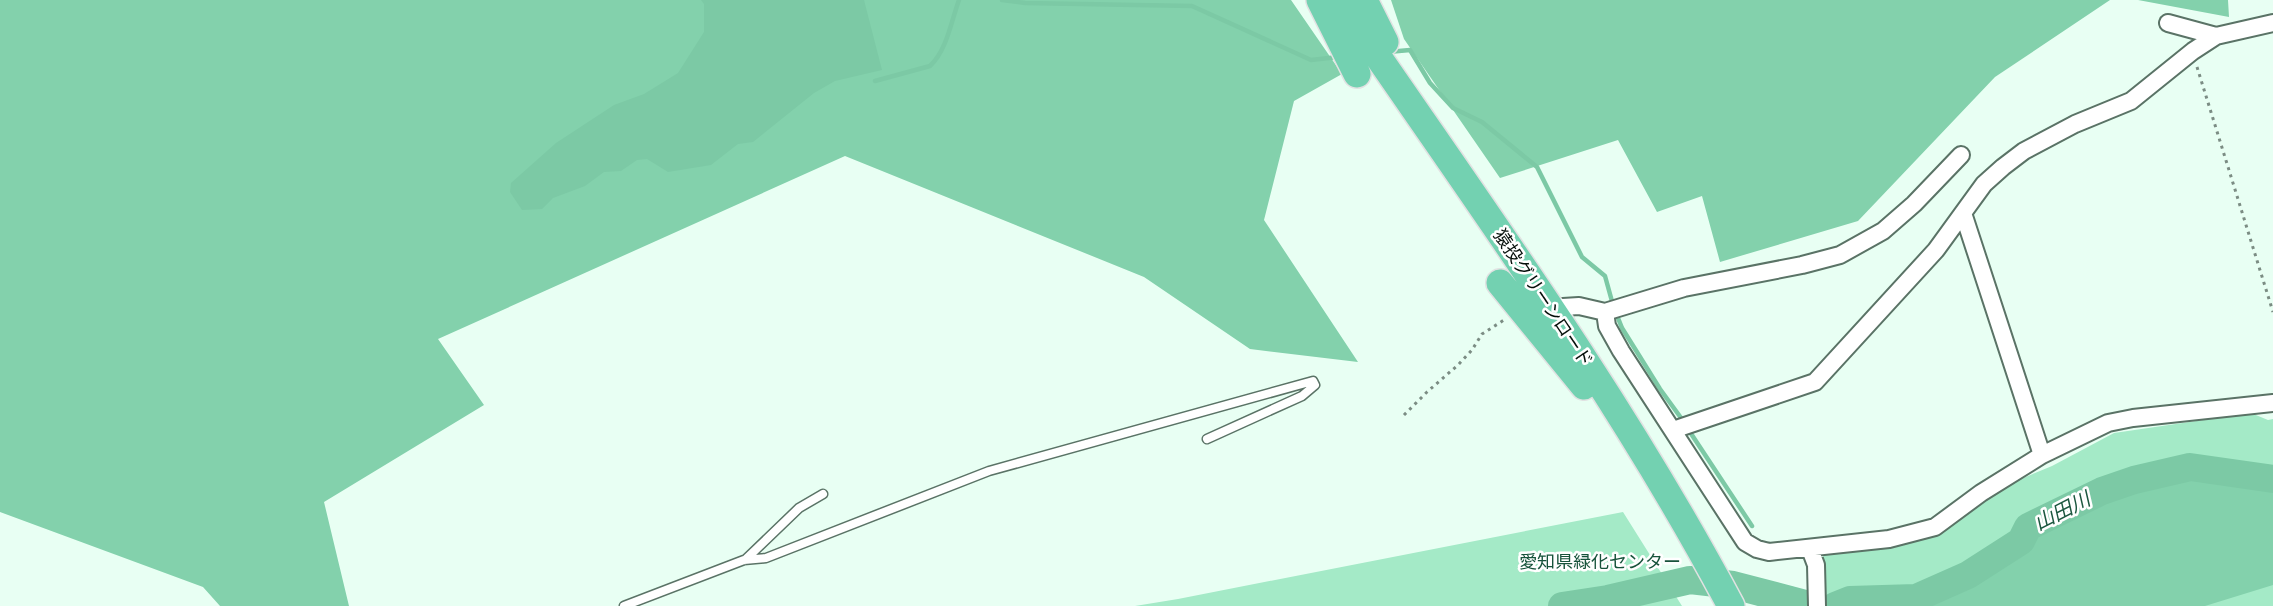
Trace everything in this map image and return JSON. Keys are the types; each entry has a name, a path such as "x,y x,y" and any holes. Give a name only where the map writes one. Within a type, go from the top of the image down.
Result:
{"main road":[{"path":"1320,0 1357,74"},
{"name":"猿投グリーンロード","path":"1339,0 1526,272 1624,420 1669,492 1731,606"},
{"path":"1364,0 1399,68 1508,236 1526,272"},
{"path":"1500,283 1669,492"}],"street":[{"path":"2168,23 2216,36"},
{"path":"1673,430 1815,382 1936,250 1984,184 2003,167 2024,151 2075,124 2131,101 2193,51 2216,36 2273,23"},
{"path":"1563,307 1579,306 1605,312 1684,288 1802,265 1840,255 1883,231 1914,204 1961,155"},
{"path":"1963,213 2042,455"},
{"path":"1605,312 1608,326 1621,351 1745,542 1757,549 1769,552 1889,538 1935,527 1981,493 2042,455 2108,423 2133,418 2273,403"},
{"path":"1810,549 1816,565 1817,606"}],"lane":[{"path":"624,606 744,560 766,558 989,471 1313,381 1315,385 1302,396 1207,439"},
{"path":"744,560 799,507 823,494"}],"path":[{"path":"2193,51 2273,312"},
{"path":"1404,416 1458,365 1472,350 1482,334 1507,318"}],"green space":[{"path":"2251,413 2268,420 2273,419 2273,606 1824,606 1823,555 1827,551 1941,530 2009,484 2052,466 2114,433"},
{"name":"愛知県緑化センター","path":"1623,512 1682,606 1135,606 1178,599"}],"shaded area":[{"path":"0,0 1291,0 1342,74 1294,101 1264,220 1358,362 1250,349 1144,277 845,156 438,339 484,405 324,502 349,606 220,606 203,587 0,512"},
{"path":"701,0 864,0 882,70 835,81 814,93 753,142 738,144 711,165 668,172 647,159 637,160 621,171 604,172 585,186 553,198 542,209 522,210 510,192 511,183 556,143 614,105 644,94 678,73 704,32 704,4"},
{"path":"1391,0 2110,0 1995,77 1858,221 1720,262 1702,196 1657,212 1618,140 1500,178 1404,39"},
{"path":"2138,0 2228,0 2229,17"},
{"path":"2197,473 2273,483 2273,585 2205,606 1908,606 1974,577 2004,555 2024,545 2032,529 2057,520 2117,490 2156,479"}],"waterway":[{"path":"875,81 930,66 945,44 959,0"},
{"path":"1002,0 1025,3 1192,6 1311,60 1338,57"},
{"path":"1388,52 1410,50 1430,83 1453,108 1482,122 1537,167 1582,257 1605,276 1613,305"},
{"path":"1616,313 1622,328 1660,389 1684,422"},
{"path":"1688,429 1752,526"},
{"name":"山田川","path":"1835,606 1850,600 1916,598 1968,575 2021,541 2028,527 2102,491 2134,480 2190,467 2273,479"},
{"name":"山田川","path":"1562,606 1608,599 1690,580 1733,585 1813,606"}]}
